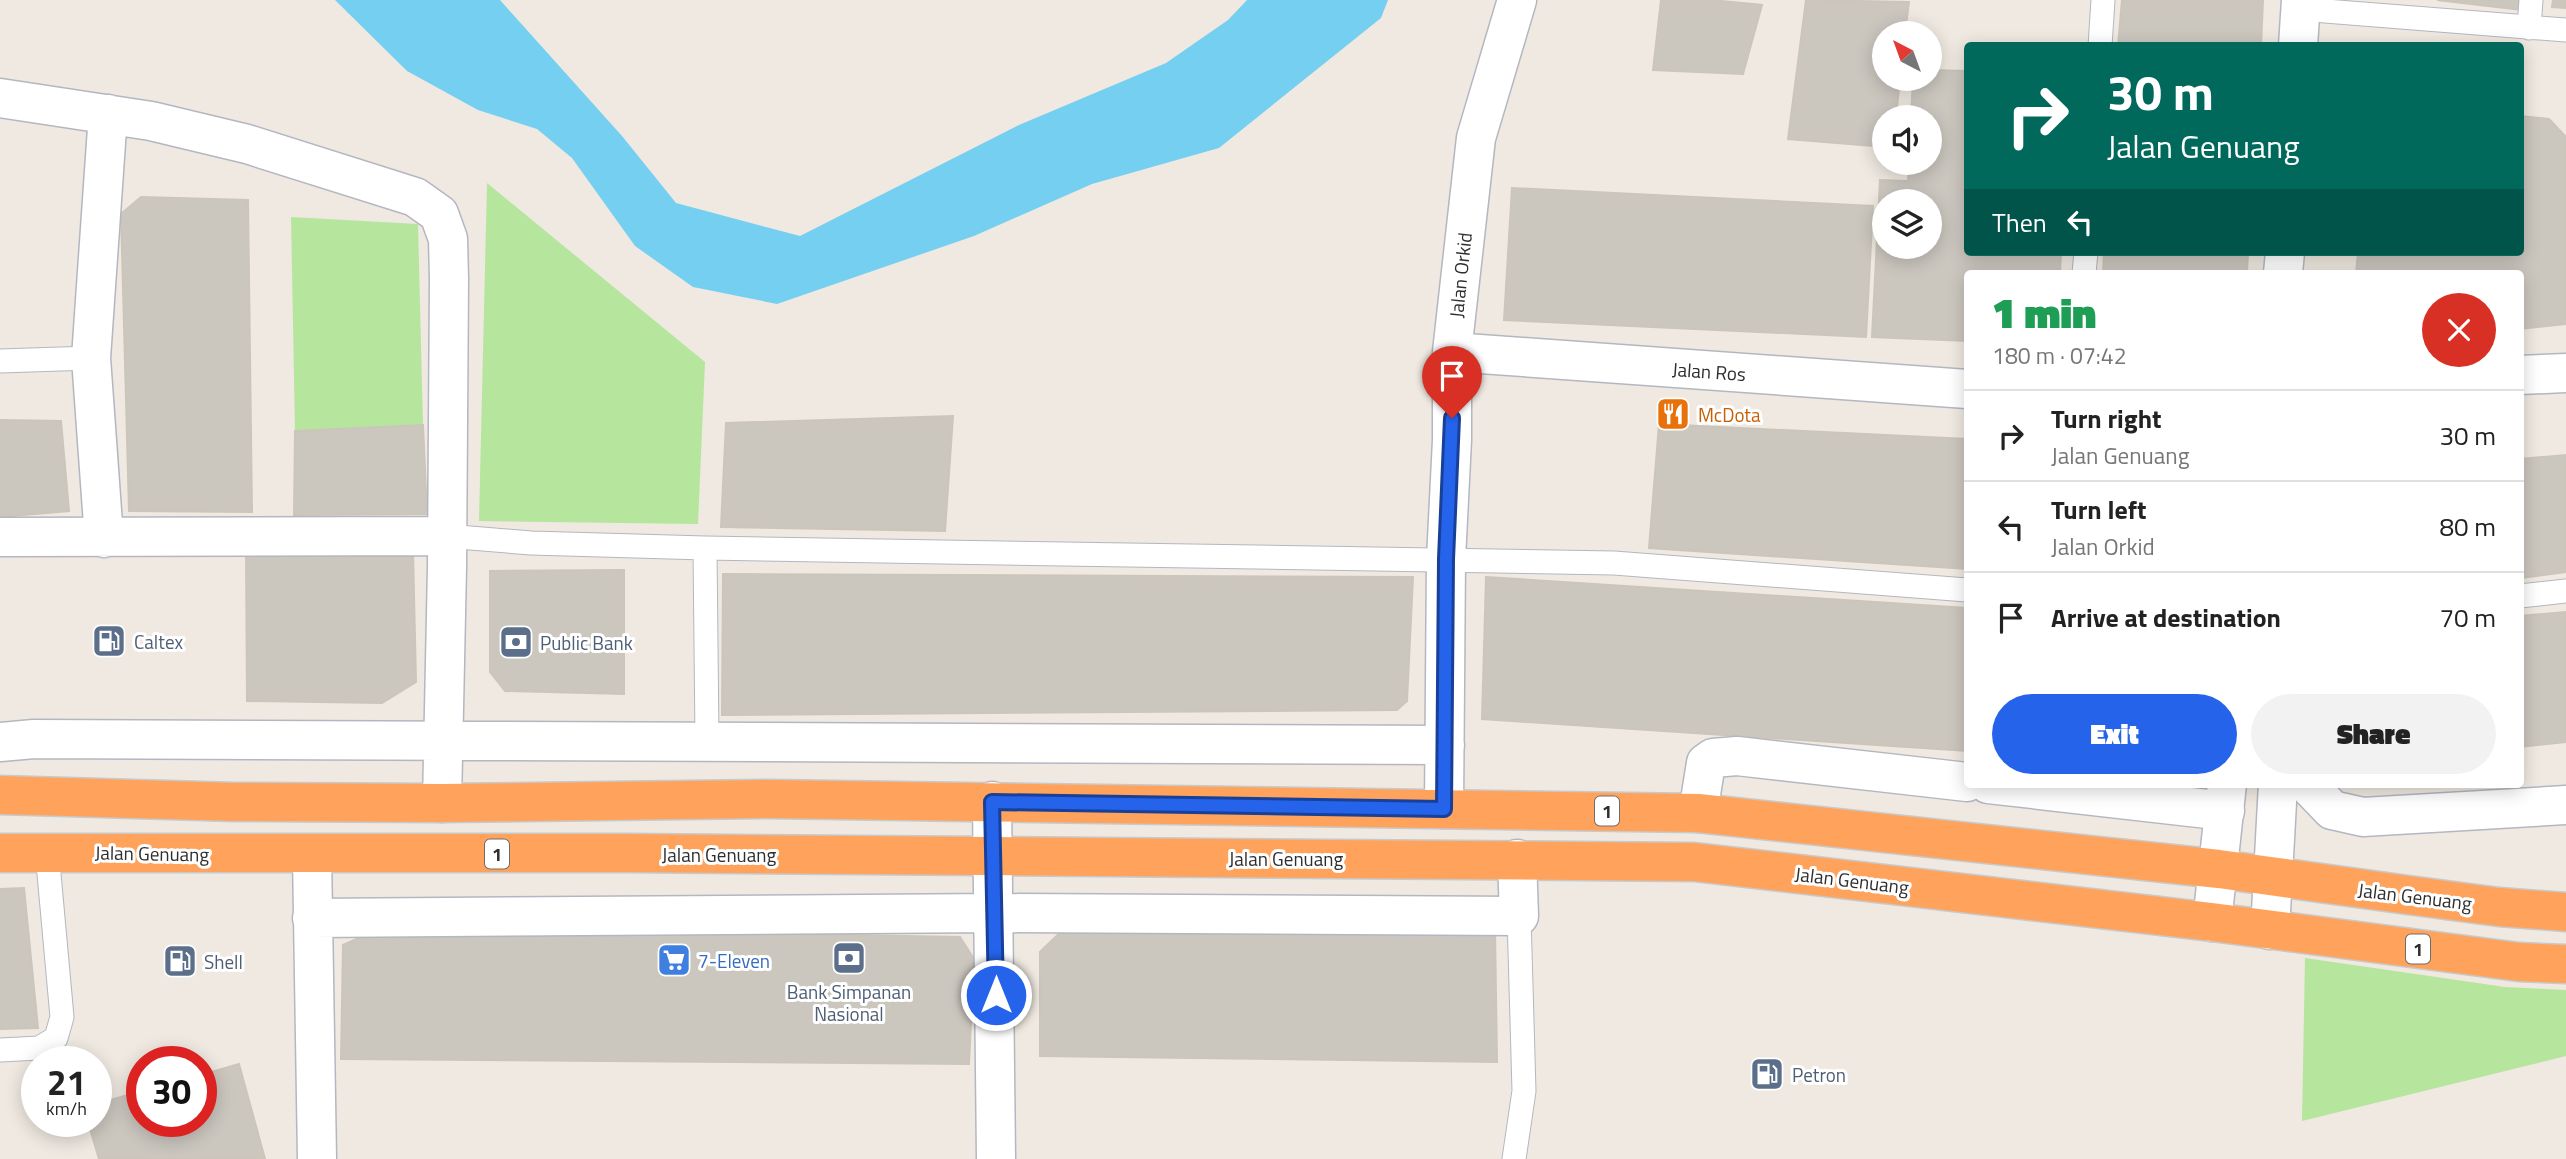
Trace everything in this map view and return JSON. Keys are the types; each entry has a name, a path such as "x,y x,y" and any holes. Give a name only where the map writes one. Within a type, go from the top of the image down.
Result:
{"highway":[{"name":"Jalan Genuang","path":"0,795 235,802 442,803 769,799 1698,813 2219,869 2499,907 2566,912"},
{"name":"Jalan Genuang","path":"0,853 628,853 1694,862 2212,922 2519,961 2566,964"}],"street":[{"name":"Jalan Orkid","path":"1444,809 1446,559 1452,440 1452,352 1476,138 1517,0"},
{"path":"0,98 151,121 247,144 415,197 439,214 447,239 449,279 442,803"},
{"path":"104,538 91,358 108,114"},
{"name":"Jalan Ros","path":"1452,352 1964,389"},
{"path":"2524,375 2566,373"},
{"path":"0,537 446,536"},
{"path":"0,742 34,738 1445,744"},
{"path":"1698,813 1706,763 1713,758 1737,756 1964,782"},
{"path":"2061,788 2226,797 2212,922"},
{"path":"2270,930 2277,788"},
{"path":"2310,788 2332,810 2363,817 2566,806"},
{"path":"992,802 996,1159"},
{"path":"312,855 317,1159"},
{"path":"312,918 995,913 1519,916 1517,859"}],"lane":[{"path":"2100,42 2103,0"},
{"path":"2529,28 2531,0"},
{"path":"2300,18 2566,30"},
{"path":"0,361 91,358"},
{"path":"446,536 531,543 705,548 1614,563 1964,590"},
{"path":"705,548 707,741"},
{"path":"2524,596 2566,591"},
{"path":"0,1050 39,1048 56,1038 62,1017 47,852"},
{"path":"1514,1159 1524,1091 1519,916"}],"green space":[{"path":"487,183 705,362 698,524 479,521"},
{"path":"291,217 418,224 423,425 295,431"},
{"path":"2305,958 2505,987 2566,990 2566,1056 2302,1121"}],"water":[{"path":"335,0 500,0 622,136 676,203 800,236 1019,125 1166,63 1228,20 1247,0 1388,0 1381,18 1219,148 1092,184 974,236 777,304 693,287 635,246 572,158 537,129 478,110 407,71"}],"building":[{"path":"1661,0 1711,0 1762,5 1743,74 1653,70"},
{"path":"1806,0 1909,2 1907,21 1872,21 1872,91 1899,91 1897,105 1872,105 1872,146 1788,139"},
{"path":"2122,0 2263,0 2261,42 2118,42"},
{"path":"2437,0 2522,0 2521,10"},
{"path":"2553,0 2566,0 2566,8 2552,7"},
{"path":"1942,70 1964,71 1964,256 2061,256 2060,270 1964,270 1964,341 1872,337 1876,259 1942,259 1942,189 1880,189 1880,180 1908,181 1908,175 1942,175 1942,105 1912,105 1912,91 1942,91"},
{"path":"2524,116 2549,119 2566,137 2566,324 2524,329 2524,270 2356,270 2358,256 2524,256"},
{"path":"1512,188 1872,206 1866,337 1504,320"},
{"path":"141,197 248,200 252,512 129,511 121,214"},
{"path":"2104,256 2248,256 2247,270 2103,270"},
{"path":"953,416 945,531 721,527 726,423"},
{"path":"0,420 61,421 69,511 0,517"},
{"path":"1659,424 1964,439 1964,569 1649,548"},
{"path":"423,425 427,514 294,515 295,431"},
{"path":"2566,455 2566,572 2524,577 2524,459"},
{"path":"246,551 413,551 416,682 382,703 247,701"},
{"path":"624,570 624,694 505,691 490,672 490,571"},
{"path":"723,574 1413,577 1407,701 1397,710 722,715"},
{"path":"1486,577 1964,608 1964,751 1482,719"},
{"path":"2566,612 2566,742 2524,747 2524,616"},
{"path":"24,888 38,1028 0,1029 0,889"},
{"path":"1069,924 1495,929 1497,1062 1040,1056 1040,952"},
{"path":"384,927 960,937 974,959 969,1064 341,1059 343,945"},
{"path":"239,1064 265,1159 99,1159 92,1137 112,1137 112,1099 126,1096 126,1137 217,1137 217,1070"}],"place":[{"name":"McDota","path":"1673,414"},
{"name":"Caltex","path":"109,641"},
{"name":"Public Bank","path":"516,642"},
{"name":"Bank Simpanan Nasional","path":"849,958"},
{"name":"7-Eleven","path":"674,960"},
{"name":"Shell","path":"180,961"},
{"name":"Petron","path":"1767,1074"}],"route":[{"path":"996,995 992,802 1444,809 1446,559 1452,418"}]}
